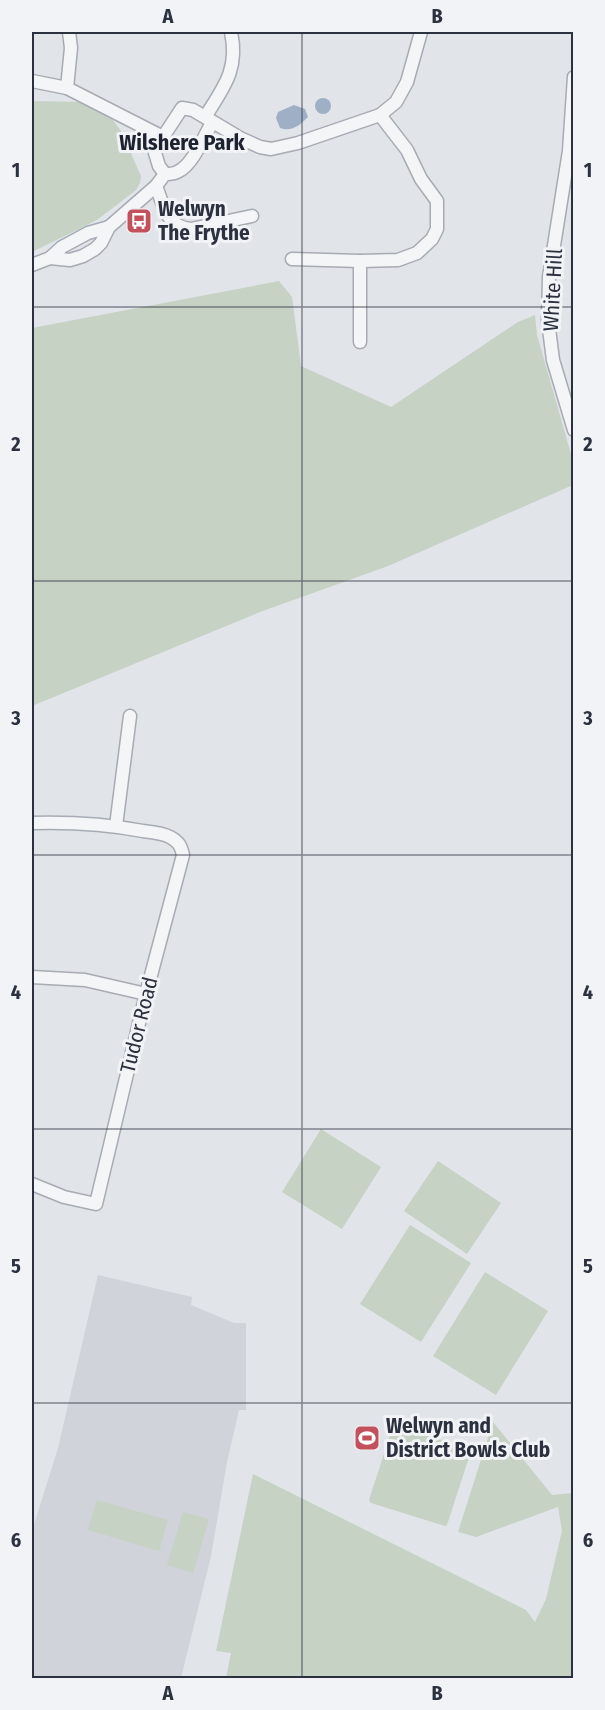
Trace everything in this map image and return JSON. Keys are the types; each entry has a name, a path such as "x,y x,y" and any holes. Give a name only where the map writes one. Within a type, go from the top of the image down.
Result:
{"street":[{"path":"67,88 71,48 69,32"},
{"path":"165,174 174,174 188,164 229,77 234,48 231,32"},
{"path":"165,174 159,166 155,153 182,108 193,110 250,144 271,148 306,141 380,115 396,102 407,82 421,32"},
{"name":"White Hill","path":"573,77 569,151 549,277 548,321 553,360 573,430"},
{"path":"32,81 67,88 163,137"},
{"path":"292,259 398,260 426,246 437,229 437,201 421,179 407,150 380,115"},
{"path":"50,258 70,260 83,256 101,243 110,227 156,186 165,174"},
{"path":"156,186 169,219 182,228 252,216"},
{"path":"32,266 50,258 62,247 88,233 110,227"},
{"path":"360,261 360,342"},
{"path":"32,823 67,822 116,826 130,716"},
{"name":"Tudor Road","path":"32,1184 64,1197 96,1204 146,994 183,855 181,846 169,836 116,826"},
{"path":"32,977 85,980 146,994"}],"shaded area":[{"path":"98,1275 192,1297 191,1305 234,1323 246,1323 246,1410 239,1410 227,1462 211,1556 181,1678 32,1678 32,1531 58,1448"}],"green space":[{"path":"32,101 80,102 112,119 121,131 141,176 136,190 97,220 32,252"},
{"path":"279,281 292,297 301,366 391,407 518,322 535,315 537,335 573,461 573,485 388,566 260,612 32,706 32,328"},
{"path":"321,1129 381,1167 342,1229 282,1192"},
{"path":"438,1161 501,1203 467,1254 404,1211"},
{"path":"410,1225 471,1263 421,1342 360,1304"},
{"path":"485,1272 548,1311 496,1395 433,1356"},
{"path":"493,1422 552,1495 573,1493 573,1678 226,1678 231,1653 216,1651 253,1474 526,1610 535,1622 546,1599 562,1531 558,1507 476,1537 458,1532"},
{"path":"393,1426 469,1448 471,1451 447,1525 371,1503 369,1500"},
{"path":"97,1500 168,1520 159,1551 88,1530"},
{"path":"183,1512 209,1519 193,1573 167,1565"}],"water":[{"path":"323,98 329,100 331,106 329,112 323,114 317,112 315,106 317,100"},
{"path":"294,105 305,109 308,117 292,128 280,128 276,118 278,112"}],"place":[{"name":"Welwyn The Frythe","path":"139,221"},
{"name":"Welwyn and District Bowls Club","path":"367,1438"}],"district":[{"name":"Wilshere Park","path":"182,142"}]}
